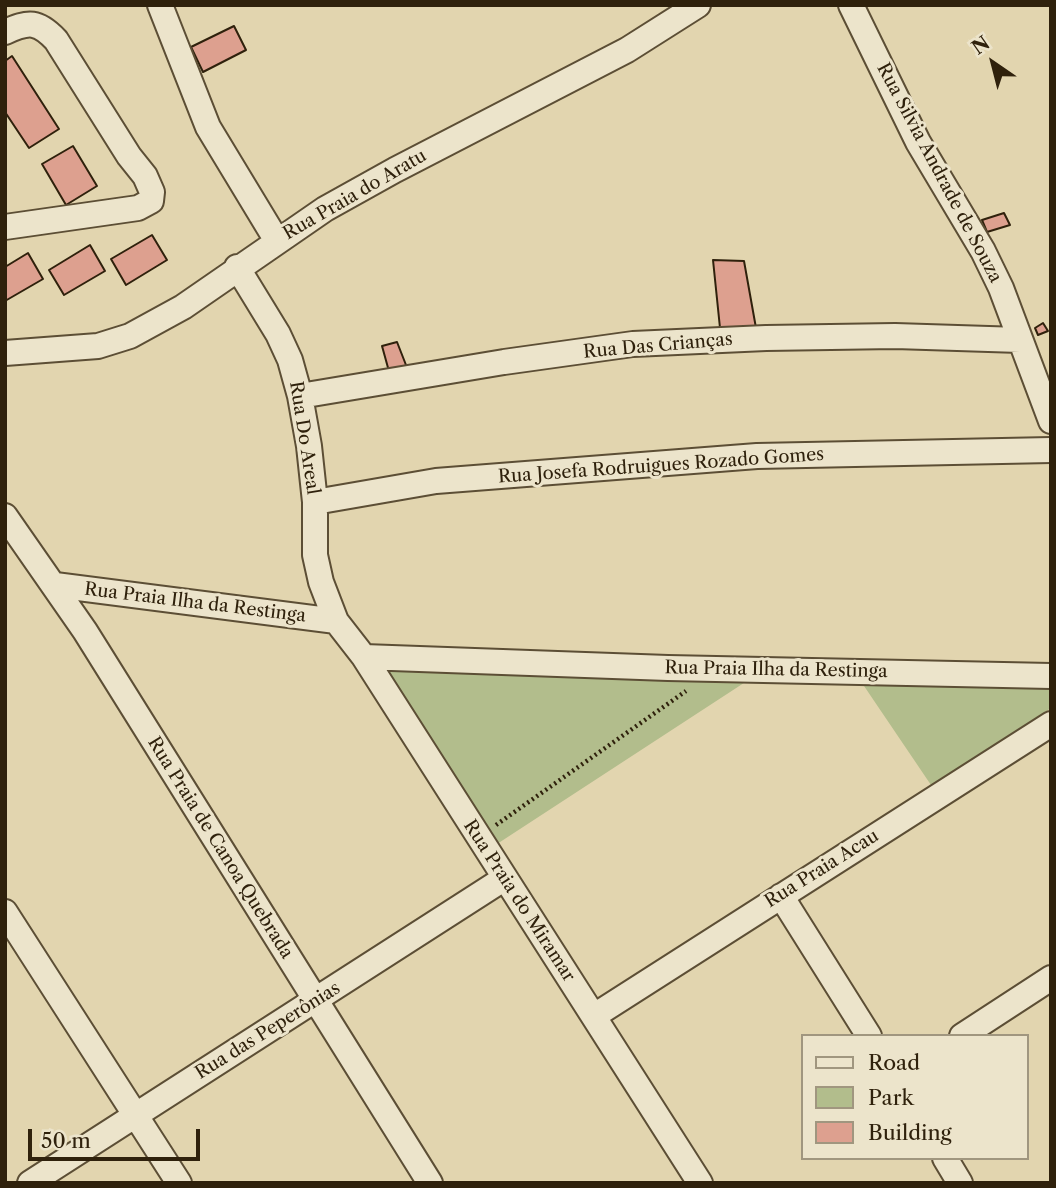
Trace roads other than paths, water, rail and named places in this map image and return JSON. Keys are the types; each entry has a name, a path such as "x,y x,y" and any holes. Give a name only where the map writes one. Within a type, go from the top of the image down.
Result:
{"street":[{"path":"160,5 208,127 276,241"},
{"name":"Rua Praia do Aratu","path":"5,353 97,346 130,336 183,307 237,267 337,202 615,56 698,5"},
{"name":"Rua Silvia Andrade de Souza","path":"851,5 918,142 983,251 1001,288 1051,421"},
{"path":"5,32 24,24 35,24 44,28 56,40 129,156 145,176 152,192 151,201 138,208 5,227"},
{"name":"Rua Do Areal","path":"237,267 278,334 290,360 309,446 314,502 314,555 336,621"},
{"name":"Rua Das Crianças","path":"300,396 504,362 633,345 766,338 895,336 1020,340"},
{"name":"Rua Josefa Rodruigues Rozado Gomes","path":"314,502 436,481 757,456 1051,450"},
{"name":"Rua Praia de Canoa Quebrada","path":"5,516 55,585 430,1183"},
{"name":"Rua Praia Ilha da Restinga","path":"55,585 336,621"},
{"name":"Rua Praia do Miramar","path":"336,621 364,657 700,1183"},
{"name":"Rua Praia Ilha da Restinga","path":"364,657 717,669 1051,676"},
{"name":"Rua Praia Acau","path":"593,1016 1051,724"},
{"name":"Rua das Peperônias","path":"30,1183 505,878"},
{"path":"781,896 868,1034"},
{"path":"5,912 179,1183"},
{"path":"965,1034 1051,978"},
{"path":"946,1160 960,1183"}]}
